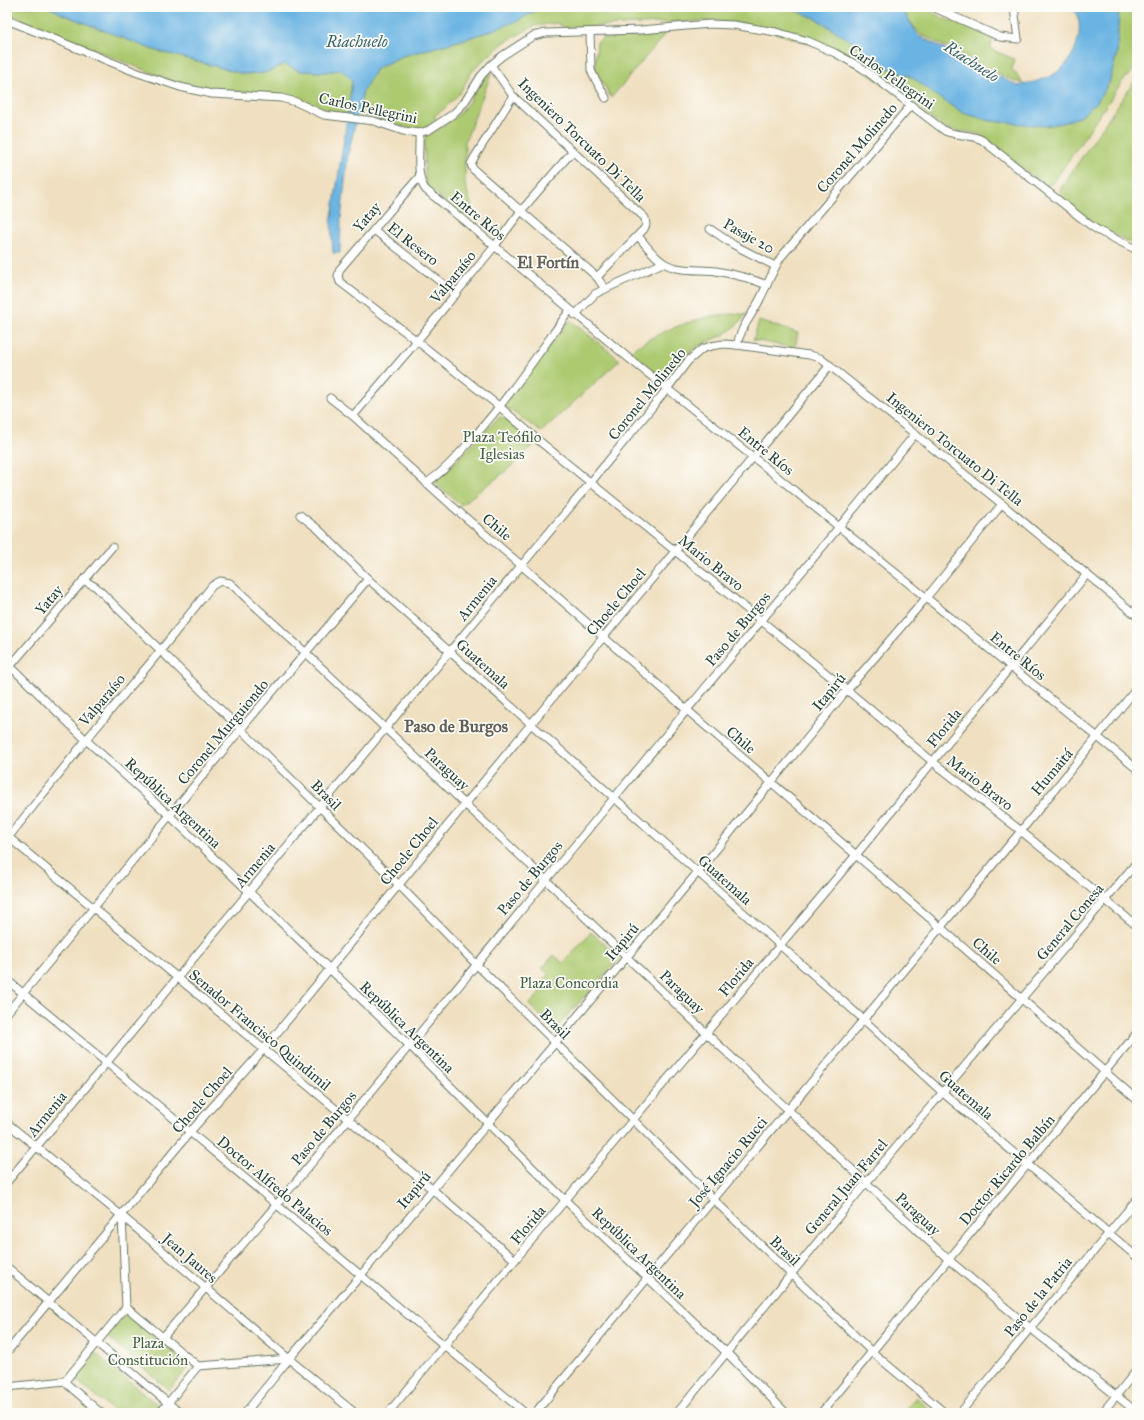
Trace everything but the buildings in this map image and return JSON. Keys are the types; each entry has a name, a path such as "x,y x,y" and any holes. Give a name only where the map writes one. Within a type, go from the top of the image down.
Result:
{"street":[{"path":"935,7 1000,37 1018,39 1014,7"},
{"name":"Carlos Pellegrini","path":"7,20 125,68 180,87 212,94 281,98 296,102 316,112 333,117 367,120 407,132 419,133 429,130 454,114 464,102 481,76 491,65 533,36 546,33 590,32 710,24 734,25 776,32 808,41 835,53 862,68 945,131 976,137 982,140 1090,225 1137,250"},
{"path":"590,32 591,70 606,98"},
{"name":"Ingeniero Torcuato Di Tella","path":"491,65 513,96 645,218 646,225 638,236"},
{"path":"513,96 474,158 472,164 473,169 597,277 605,289"},
{"name":"Coronel Molinedo","path":"521,564 591,482 688,361 702,349 711,346 723,344 737,345 741,333 767,285 775,266 800,234 911,105"},
{"path":"419,133 419,177"},
{"name":"Valparaíso","path":"353,416 456,294 521,211 572,152"},
{"name":"Yatay","path":"338,276 340,269 419,177"},
{"name":"Entre Ríos","path":"419,177 426,190 494,247 667,389 1137,769"},
{"name":"Pasaje 20","path":"710,228 734,245 775,266"},
{"name":"El Resero","path":"374,230 456,294"},
{"path":"597,277 638,236 663,263 677,268 711,270 732,274 767,285"},
{"path":"426,483 440,473 458,455 500,407 573,312 595,294 663,263"},
{"name":"Mario Bravo","path":"338,276 340,282 500,407 762,620 933,762 1137,926"},
{"name":"Ingeniero Torcuato Di Tella","path":"737,345 815,356 830,365 1002,504 1137,616"},
{"name":"Choele Choel","path":"7,1352 122,1216 190,1132 263,1050 398,884 830,365"},
{"name":"Chile","path":"330,398 353,416 426,483 1022,998 1137,1100"},
{"name":"Paso de Burgos","path":"163,1337 277,1205 410,1046 476,964 840,528 915,434"},
{"name":"Itapirú","path":"245,1413 772,783 847,690 926,598 1002,504"},
{"name":"Guatemala","path":"300,515 318,529 368,579 779,946 863,1019 942,1092 1137,1257"},
{"name":"Yatay","path":"8,666 112,547"},
{"name":"Armenia","path":"7,1182 320,808 521,564"},
{"name":"Florida","path":"388,1413 565,1200 856,855 1087,574"},
{"name":"Coronel Murguiondo","path":"7,1013 241,729 368,579"},
{"name":"Brasil","path":"83,580 96,587 161,650 398,884 476,964 713,1200 872,1352 946,1413"},
{"name":"Valparaíso","path":"8,837 212,586 220,581"},
{"name":"Paraguay","path":"220,581 230,583 306,652 385,729 706,1033 949,1260 1030,1328 1137,1412"},
{"name":"República Argentina","path":"8,666 86,740 170,816 410,1046 565,1200 727,1353 786,1413"},
{"name":"Humaitá","path":"940,927 1137,688"},
{"name":"Senador Francisco Quindimil","path":"8,837 515,1260"},
{"name":"General Conesa","path":"1022,998 1137,862"},
{"name":"José Ignacio Rucci","path":"535,1413 940,927"},
{"name":"Doctor Alfredo Palacios","path":"7,980 525,1413"},
{"name":"General Juan Farrel","path":"677,1413 790,1274 1022,998"},
{"name":"Doctor Ricardo Balbín","path":"821,1413 1137,1033"},
{"name":"Jean Jaures","path":"7,1123 122,1216 289,1359 355,1413"},
{"name":"Paso de la Patria","path":"960,1413 1137,1199"},
{"path":"7,1387 65,1381 126,1307 122,1216"},
{"path":"7,1267 180,1413"},
{"path":"126,1307 198,1366 289,1359"},
{"path":"160,1413 198,1366"},
{"path":"1102,1413 1137,1370"},
{"path":"65,1381 73,1390 101,1413"}],"green space":[{"path":"7,7 49,7 62,14 151,49 244,74 265,73 284,63 300,71 323,72 342,70 352,80 348,114 333,113 288,96 211,89 174,82 7,14"},
{"path":"542,7 568,7 580,9 610,7 787,7 815,18 857,45 893,71 912,77 935,95 963,113 991,121 1017,123 1063,123 1081,116 1097,102 1109,83 1117,54 1119,7 1137,7 1137,68 1132,71 1122,82 1053,183 1045,186 978,134 946,129 836,51 742,23 699,21 565,28 557,23 534,26 505,42 479,64 471,73 459,94 444,109 434,116 437,120 430,126 419,129 403,127 372,117 357,115 363,90 376,69 399,57 493,30 517,21"},
{"path":"903,7 928,7 935,14 950,21 958,21 994,37 990,49 1014,59 1012,69 1023,83 1016,82 920,34 908,19"},
{"path":"665,33 611,98 595,68 597,42 603,38"},
{"path":"490,71 492,72 465,142 465,184 474,215 469,220 427,187 425,182 424,143 426,135 449,122 461,112"},
{"path":"1137,79 1137,246 1099,227 1059,197 1060,189"},
{"path":"747,314 727,333 692,351 670,376 663,376 653,371 628,354 653,337 685,323 715,316"},
{"path":"570,320 620,360 541,432 503,405"},
{"path":"759,321 798,333 795,348 753,340"},
{"name":"Plaza Teófilo Iglesias","path":"499,417 502,417 536,443 506,471 461,505 435,483"},
{"name":"Plaza Concordia","path":"591,932 620,958 555,1029 529,1005 542,991 538,987 549,975 542,968 554,955 563,963"},
{"name":"Plaza Constitución","path":"127,1313 190,1366 169,1390 107,1337"},
{"name":"Plaza Constitución","path":"95,1353 158,1405 152,1413 116,1413 74,1378"},
{"path":"916,1397 934,1413 902,1413"}],"water":[{"name":"Riachuelo","path":"49,7 542,7 517,21 493,30 399,57 376,69 363,91 348,154 341,220 340,253 333,253 331,223 352,80 342,70 323,72 300,71 284,64 265,73 244,74 151,49 62,14"},
{"name":"Riachuelo","path":"787,7 901,7 919,36 1018,86 1047,78 1056,73 1067,63 1077,44 1079,29 1079,22 1074,7 1119,7 1117,54 1109,83 1097,102 1081,116 1063,123 1044,126 991,121 963,113 935,95 912,77 893,71 857,45 815,18"}],"district":[{"name":"El Fortín","path":"548,262"},
{"name":"Paso de Burgos","path":"456,726"}]}
